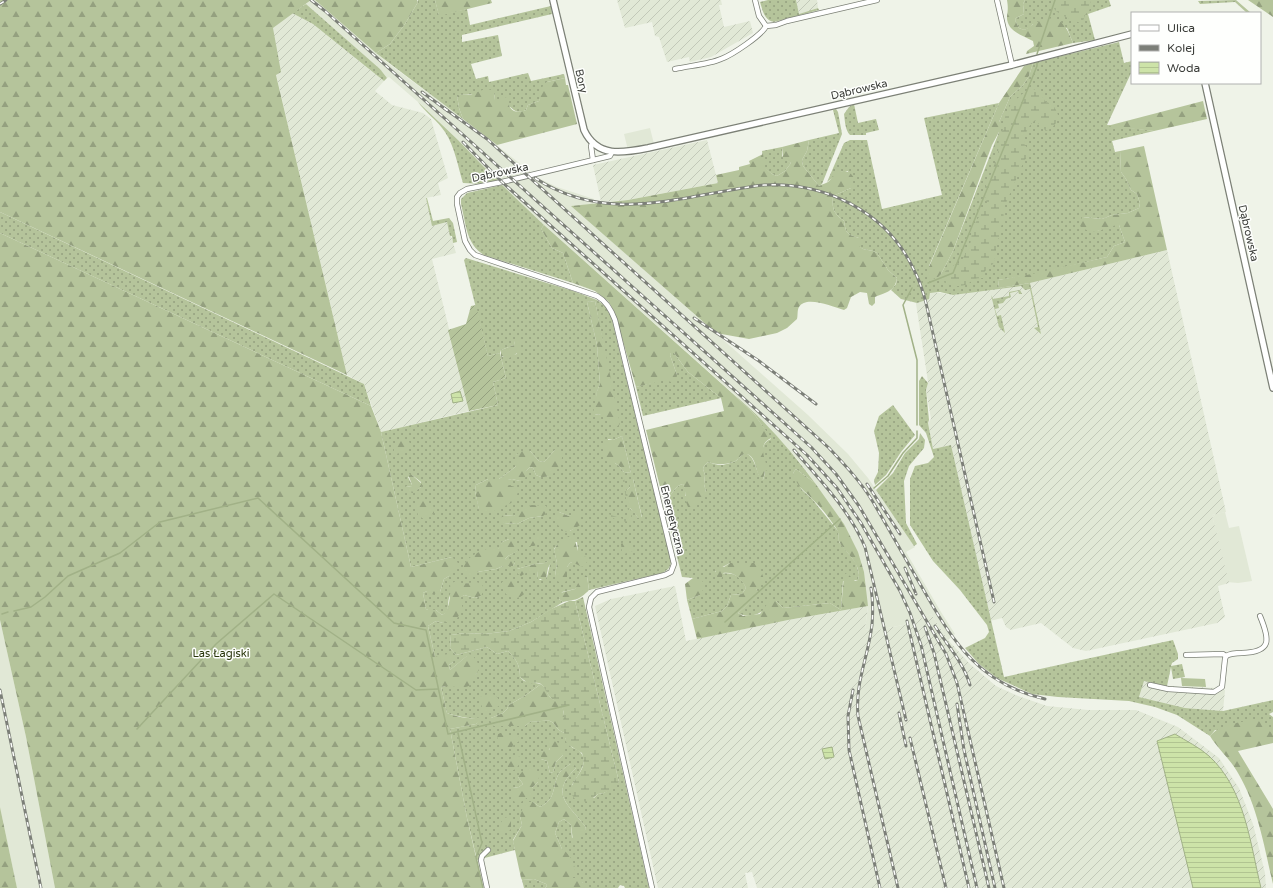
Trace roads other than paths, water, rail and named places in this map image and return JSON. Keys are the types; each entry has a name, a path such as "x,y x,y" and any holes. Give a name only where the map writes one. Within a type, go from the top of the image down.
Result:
{"street":[{"name":"Bory","path":"553,0 586,135 605,150 612,152"},
{"path":"755,0 759,16 766,26"},
{"path":"766,26 776,25 787,21 878,0"},
{"path":"997,0 1012,64"},
{"path":"675,69 721,59 758,37 766,26"},
{"name":"Dąbrowska","path":"480,258 470,250 465,241 457,204 457,197 460,193 467,189 610,156 612,152 629,152 648,148 1035,59 1131,34"},
{"name":"Dąbrowska","path":"1205,84 1273,388"},
{"path":"593,142 593,160"},
{"name":"Energetyczna","path":"480,258 596,296 602,299 609,307 615,320 674,564 671,572 665,575 597,592 591,598 589,607 652,888"},
{"path":"1150,685 1168,689 1214,692 1222,687 1224,659 1226,656 1232,653 1254,652 1262,649 1266,642 1267,636 1260,616"},
{"path":"1186,655 1223,654 1226,656"},
{"path":"487,888 481,860 482,856 488,850"}],"water":[{"path":"460,391 463,401 453,403 451,394"},
{"path":"1175,734 1209,756 1221,769 1231,784 1238,800 1249,835 1261,888 1193,888 1157,741"},
{"path":"832,747 834,757 825,759 822,749"}],"waterway":[{"path":"1037,54 1055,0"},
{"path":"928,283 953,273 1037,66 1037,62"},
{"path":"912,288 903,305 917,360 917,425"},
{"path":"874,488 888,476 903,453 917,438 917,431"},
{"path":"14,611 31,607 45,597 68,576 120,553 160,522 258,498 394,623 426,630 448,734 569,705"},
{"path":"725,622 840,519"},
{"path":"137,729 216,644 274,594 416,690 438,689"},
{"path":"2,614 8,612"},
{"path":"458,733 482,843 476,857 483,888"}],"railway":[{"path":"0,4 6,0"},
{"path":"311,0 811,447 836,474 859,506 946,654 957,683 1004,888"},
{"path":"422,92 448,111"},
{"path":"444,108 487,139 829,448 868,495 934,609 958,644 971,659 986,672 1003,683 1022,692 1045,699"},
{"path":"463,142 502,182 807,455 837,488 861,523 900,591 910,613 921,645 977,888"},
{"path":"535,178 563,193 591,201 620,204 677,200 764,185 787,185 831,195 852,204 870,216 887,231 901,248 913,268 924,294 994,602"},
{"path":"694,318 759,361 816,404"},
{"path":"794,450 843,508 865,547 906,720"},
{"path":"867,484 900,534"},
{"path":"905,568 916,594"},
{"path":"871,588 873,606 872,625 858,692 858,716 898,888"},
{"path":"907,621 969,888"},
{"path":"935,626 959,661 970,685"},
{"path":"925,627 934,653 989,888"},
{"path":"0,690 41,888"},
{"path":"853,690 848,716 849,750 880,888"},
{"path":"957,704 964,750 995,888"},
{"path":"899,713 906,746"},
{"path":"910,738 946,888"}],"park label":[{"name":"Las Łagiski","path":"221,653"}]}
